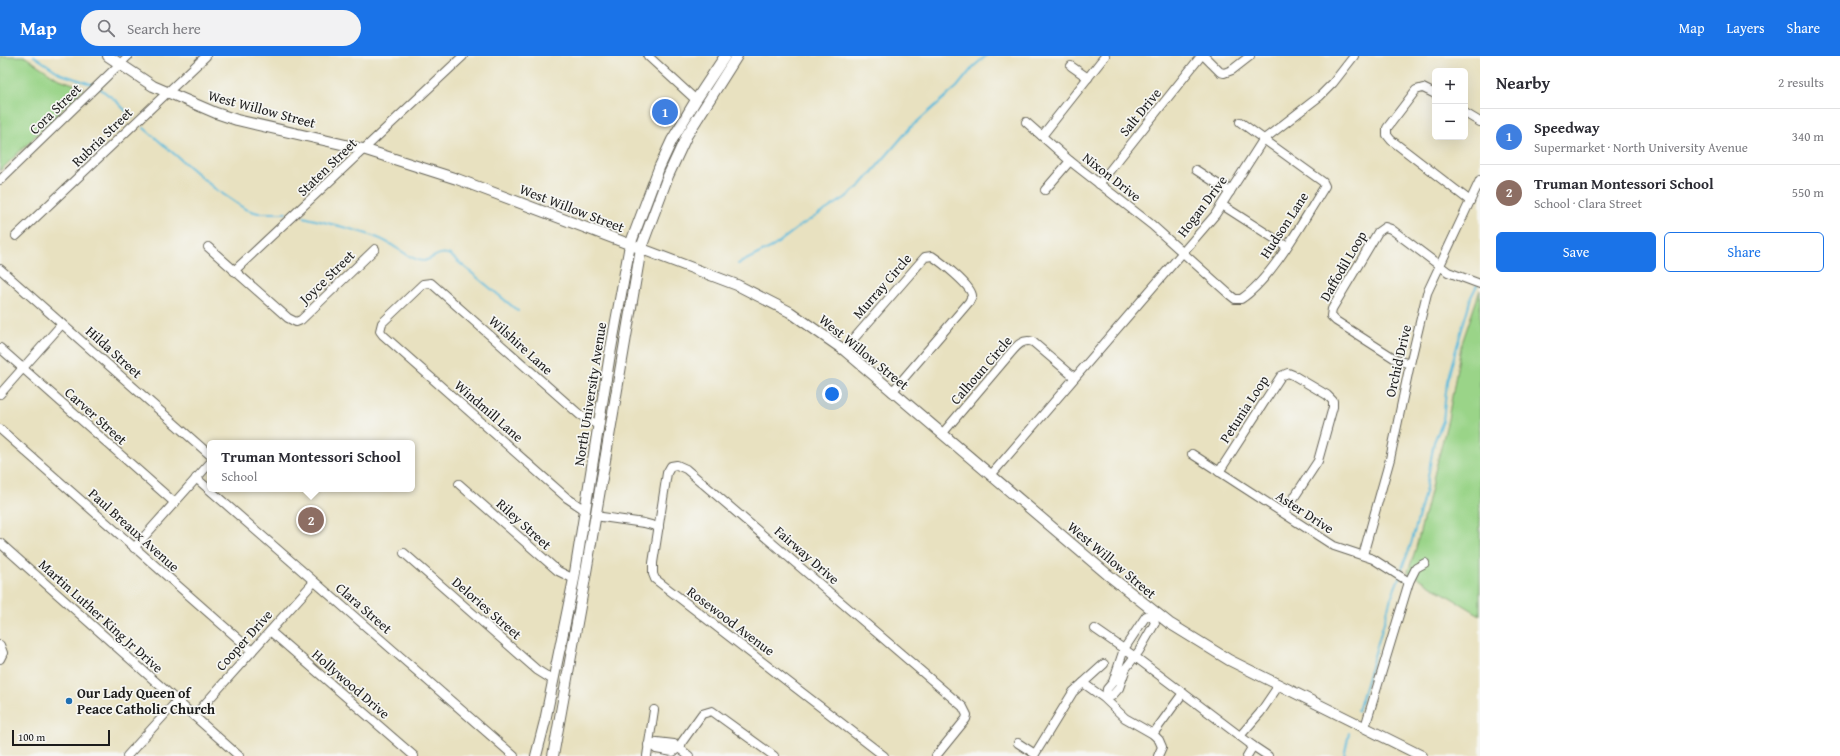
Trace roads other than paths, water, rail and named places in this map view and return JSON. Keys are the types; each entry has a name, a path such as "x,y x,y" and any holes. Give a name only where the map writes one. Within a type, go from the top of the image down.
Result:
{"main road":[{"name":"West Willow Street","path":"108,56 167,92 198,106 237,120 363,149 457,179 641,248 760,296 790,312 844,350 1153,614 1208,648 1422,756"},
{"name":"North University Avenue","path":"536,756 545,721 574,579 598,425 630,245 666,154 696,100 725,56"},
{"name":"North University Avenue","path":"554,752 641,248 668,176 686,135 737,56"},
{"path":"598,425 609,431"},
{"path":"553,680 566,687"},
{"path":"545,721 551,725 554,752"}],"street":[{"name":"Cora Street","path":"0,180 128,56"},
{"name":"Rubria Street","path":"16,236 206,56"},
{"name":"Staten Street","path":"234,271 337,176 363,149 463,56"},
{"path":"648,56 696,100"},
{"path":"1042,136 1105,56"},
{"name":"Salt Drive","path":"1099,184 1201,56"},
{"path":"1204,56 1220,72 1224,73 1232,70 1250,56"},
{"name":"Hogan Drive","path":"1074,377 1222,205 1263,140 1320,96 1333,83 1354,56"},
{"path":"1071,66 1088,78"},
{"path":"1432,92 1423,88 1416,90 1387,128 1387,135 1391,140 1470,201"},
{"path":"1468,115 1480,122"},
{"name":"Nixon Drive","path":"1026,122 1070,161 1152,225 1183,252"},
{"name":"Hudson Lane","path":"1183,252 1230,295 1241,299 1251,291 1275,264 1325,186 1323,182 1240,122"},
{"path":"1046,190 1070,161"},
{"path":"1196,170 1230,192"},
{"name":"Orchid Drive","path":"1364,555 1390,459 1427,293 1480,180"},
{"path":"1222,205 1286,246"},
{"name":"Daffodil Loop","path":"1410,364 1397,360 1336,321 1331,316 1332,309 1376,235 1385,227 1391,229 1440,267 1448,272 1477,283"},
{"path":"208,247 234,271"},
{"name":"Joyce Street","path":"234,271 288,318 296,322 301,320 375,249"},
{"name":"Murray Circle","path":"844,350 925,257 932,256 945,266 970,288 972,293 971,299 892,392"},
{"name":"Hilda Street","path":"0,269 207,452"},
{"name":"Wilshire Lane","path":"380,328 384,319 427,283 431,283 580,415 598,425"},
{"path":"0,394 62,324"},
{"name":"Windmill Lane","path":"380,328 383,335 567,498 585,510"},
{"name":"Calhoun Circle","path":"942,434 1020,343 1024,341 1033,342 1074,377"},
{"name":"Carver Street","path":"0,348 174,503"},
{"name":"Petunia Loop","path":"1219,472 1281,376 1288,373 1293,375 1327,395 1333,401 1333,408 1318,461 1284,513"},
{"path":"991,476 1074,377"},
{"name":"Paul Breaux Avenue","path":"0,429 252,652"},
{"name":"Aster Drive","path":"1192,454 1334,546 1373,559 1409,582"},
{"name":"Fairway Drive","path":"659,527 668,470 674,465 680,466 963,707 967,715 964,723 936,756"},
{"path":"134,548 207,466"},
{"name":"Clara Street","path":"196,478 207,488"},
{"name":"Riley Street","path":"459,484 558,572 574,579"},
{"name":"Clara Street","path":"212,492 514,756"},
{"path":"595,516 659,527"},
{"name":"Rosewood Avenue","path":"659,527 652,570 653,576 659,583 884,756"},
{"name":"Martin Luther King Jr Drive","path":"0,544 239,756"},
{"name":"Delories Street","path":"404,553 537,670 553,680"},
{"path":"1365,727 1409,582 1416,568 1425,563"},
{"name":"Cooper Drive","path":"194,716 314,582"},
{"path":"1153,614 1154,622 1126,668 1119,688 1112,696 1105,697 1107,690 1114,682 1124,649 1146,616 1153,614"},
{"path":"1095,630 1134,656 1268,756"},
{"name":"Hollywood Drive","path":"270,631 414,756"},
{"path":"1132,637 1132,640 1136,642 1141,642 1145,639"},
{"path":"0,646 3,653 0,660"},
{"path":"1018,743 1037,755 1073,692 1104,664"},
{"path":"1083,682 1105,697 1125,718 1152,734 1159,740 1162,746 1158,756"},
{"path":"1240,736 1260,713 1279,685"},
{"path":"1152,734 1183,693"},
{"path":"127,756 178,701"},
{"path":"647,756 650,745 654,710"},
{"path":"650,745 656,749 666,747 673,752 679,749 682,742 702,714 712,711 774,756"},
{"path":"1247,756 1253,746"},
{"path":"679,749 689,756"}],"waterway":[{"path":"34,56 61,74 94,85"},
{"path":"738,264 774,246 800,226 845,198 861,185 910,128 957,87 974,66 986,56"},
{"path":"98,87 115,100 132,117"},
{"path":"144,128 214,188 245,209 258,213 286,213"},
{"path":"304,217 351,229 383,240 418,260 427,260 441,254 450,255 518,311"},
{"path":"1400,574 1411,544 1425,493 1434,442 1443,421 1447,381 1471,297 1477,285"},
{"path":"1358,711 1391,598 1399,578"},
{"path":"1344,756 1349,733"}],"place":[{"name":"Speedway","path":"665,112"},
{"name":"Truman Montessori School","path":"311,520"},
{"name":"Our Lady Queen of Peace Catholic Church","path":"69,701"}]}
